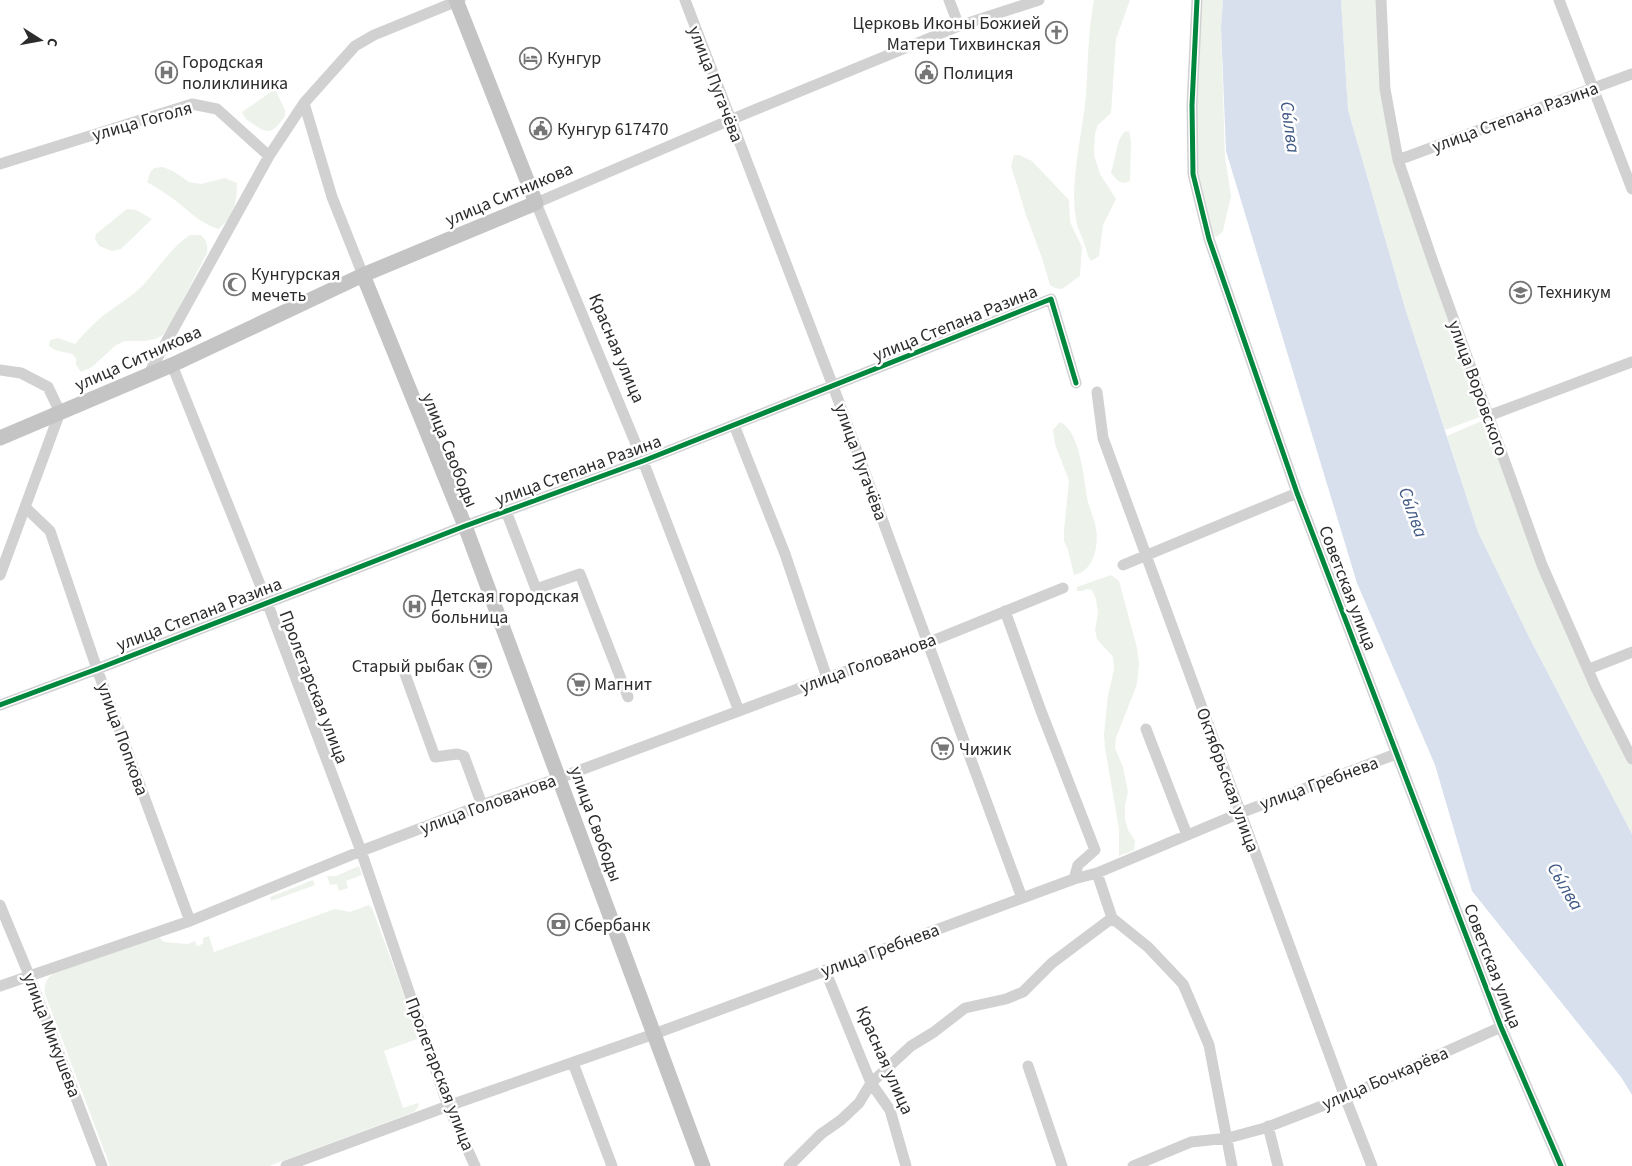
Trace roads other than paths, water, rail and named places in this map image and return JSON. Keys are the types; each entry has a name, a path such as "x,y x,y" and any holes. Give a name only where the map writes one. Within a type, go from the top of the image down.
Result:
{"main road":[{"name":"Красная улица","path":"458,0 536,203"},
{"name":"улица Ситникова","path":"0,438 172,365 363,275 536,203"},
{"name":"улица Свободы","path":"363,275 465,526 703,1166"}],"street":[{"path":"148,375 269,156 304,103 355,46 374,35 458,0"},
{"name":"улица Пугачёва","path":"685,0 833,386 1022,898"},
{"path":"948,0 959,26"},
{"name":"улица Ситникова","path":"536,203 730,120 959,26 1039,0"},
{"name":"Советская улица","path":"1197,0 1192,105 1193,174 1209,238 1297,493 1501,1027 1561,1166"},
{"name":"улица Воровского","path":"1381,0 1385,90 1398,160 1542,565 1588,669 1632,759"},
{"path":"1558,0 1632,189"},
{"name":"улица Степана Разина","path":"1398,160 1632,74"},
{"name":"улица Свободы","path":"304,103 332,197 363,275"},
{"name":"улица Гоголя","path":"0,164 192,104 217,109 269,156"},
{"name":"Красная улица","path":"536,203 644,461 739,711"},
{"name":"улица Степана Разина","path":"0,706 465,526 644,461 1051,299 1076,383"},
{"path":"1488,416 1632,362"},
{"name":"Пролетарская улица","path":"172,365 267,602 361,851 448,1106 474,1166"},
{"path":"0,370 21,373 48,387 60,412 0,575"},
{"name":"Октябрьская улица","path":"1097,392 1103,438 1145,556 1372,1166"},
{"path":"734,425 785,554 827,678"},
{"path":"1123,566 1297,493"},
{"name":"улица Попкова","path":"26,508 50,531 190,922"},
{"path":"506,511 536,589 580,574 628,696"},
{"name":"улица Голованова","path":"0,986 190,922 361,851 927,642 1064,588"},
{"path":"1005,611 1095,850 1078,865 1074,879"},
{"path":"1588,669 1632,652"},
{"path":"405,674 435,757 456,754 464,756 482,805"},
{"path":"1146,730 1187,835"},
{"name":"улица Гребнева","path":"286,1166 448,1106 654,1034 1074,879 1097,873 1240,812 1396,754"},
{"path":"1097,873 1112,918 1148,947 1183,984 1209,1045 1232,1166"},
{"name":"улица Микушева","path":"0,905 29,975 102,1166"},
{"path":"789,1166 821,1134 859,1104 871,1084 911,1046 934,1032 965,1008 1006,999 1023,992 1052,963 1112,918"},
{"name":"Красная улица","path":"825,970 871,1084 890,1110 906,1166"},
{"name":"улица Бочкарёва","path":"1133,1166 1190,1142 1228,1138 1268,1126 1345,1097 1501,1027"},
{"path":"573,1063 612,1166"},
{"path":"1028,1066 1062,1166"},
{"path":"1268,1126 1278,1166"}],"water":[{"name":"Сы́лва","path":"1223,0 1341,0 1348,110 1405,308 1478,532 1530,639 1632,834 1632,1095 1621,1077 1472,891 1435,765 1357,583 1226,151 1221,27"}],"place":[{"name":"Церковь Иконы Божией Матери Тихвинская","path":"1057,33"},
{"name":"Кунгур","path":"531,58"},
{"name":"Городская поликлиника","path":"166,72"},
{"name":"Полиция","path":"927,73"},
{"name":"Кунгур 617470","path":"541,129"},
{"name":"Кунгурская мечеть","path":"235,284"},
{"name":"Техникум","path":"1521,292"},
{"name":"Детская городская больница","path":"415,606"},
{"name":"Старый рыбак","path":"480,666"},
{"name":"Магнит","path":"578,684"},
{"name":"Чижик","path":"943,749"},
{"name":"Сбербанк","path":"558,925"}]}
